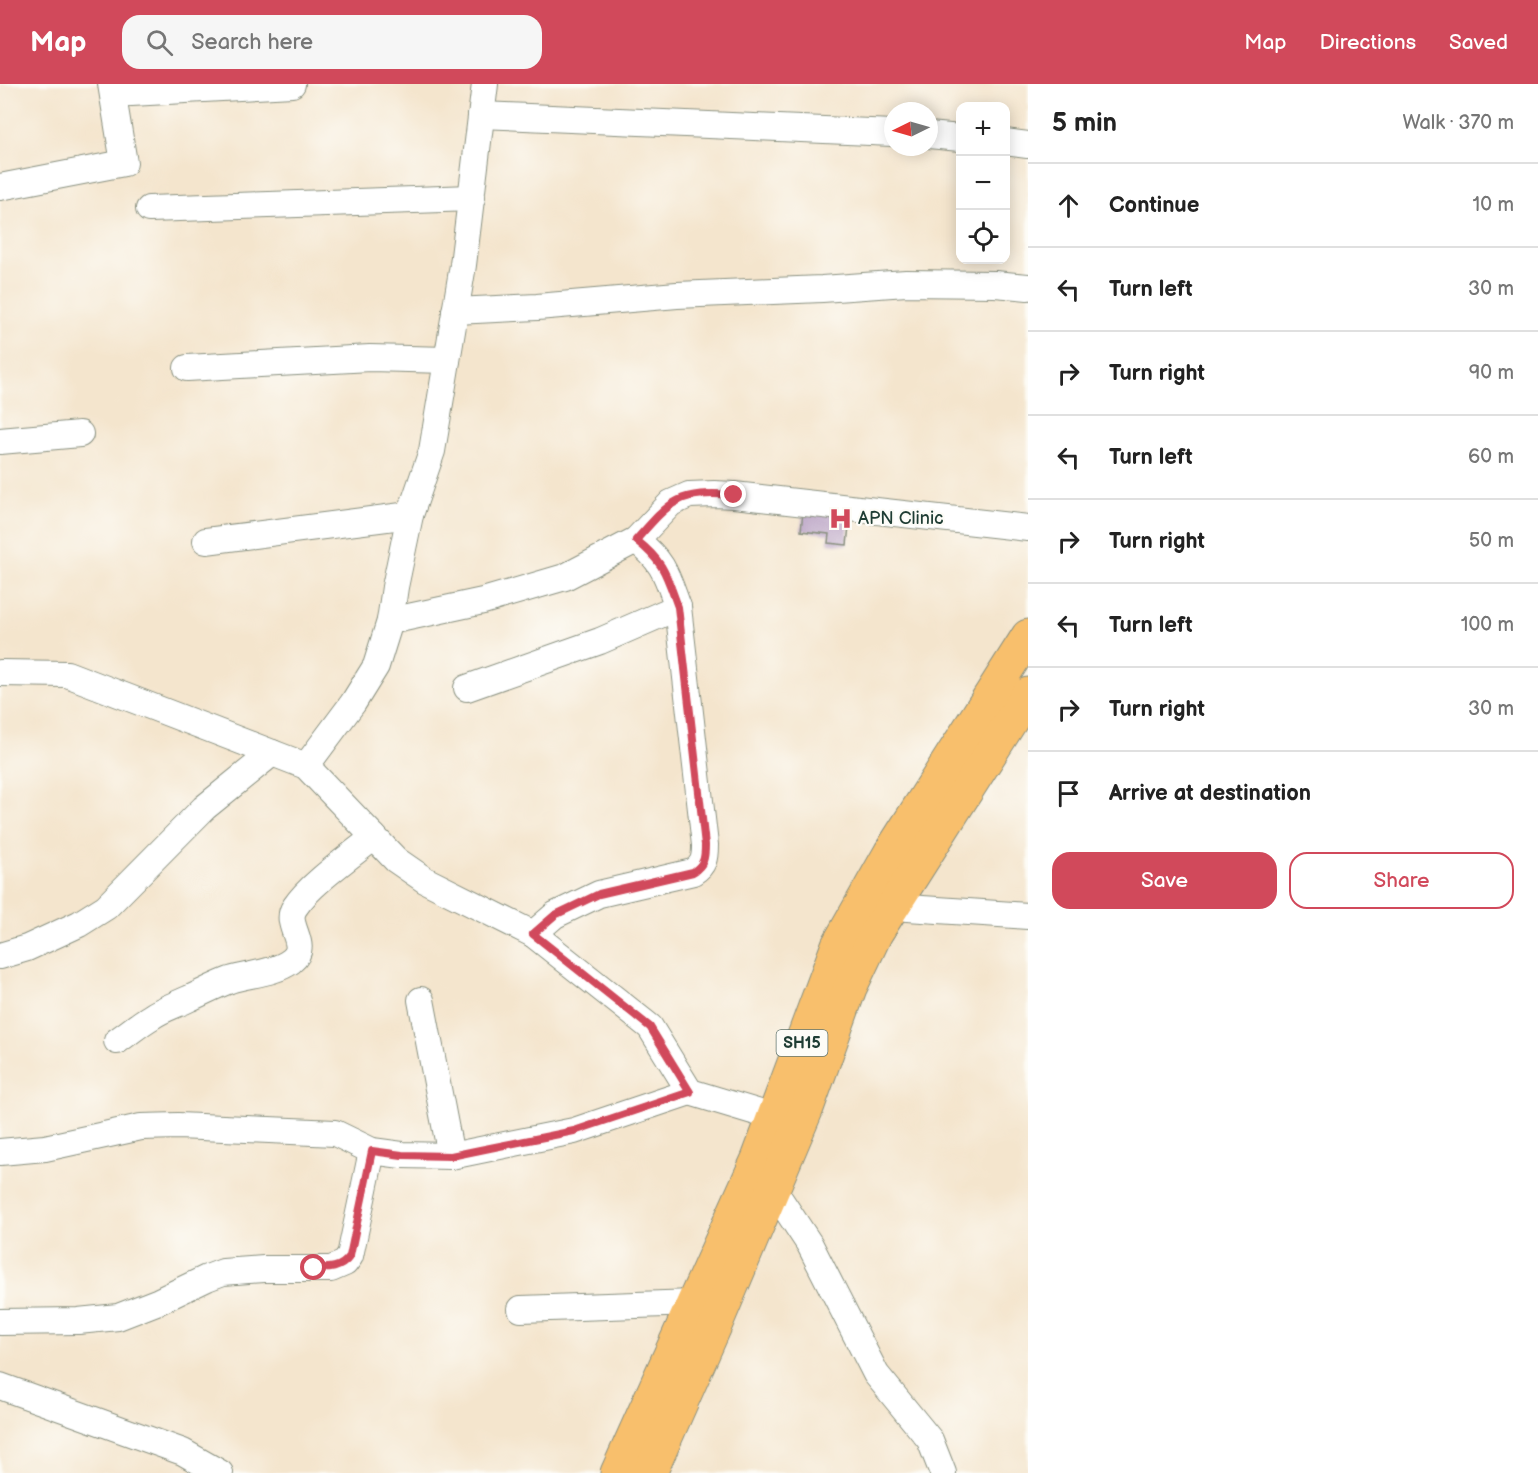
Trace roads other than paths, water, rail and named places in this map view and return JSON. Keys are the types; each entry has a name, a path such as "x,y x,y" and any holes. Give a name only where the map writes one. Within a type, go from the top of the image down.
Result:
{"main road":[{"name":"SH15","path":"617,1473 758,1159 838,945 890,853 1028,636"},
{"name":"SH15","path":"650,1473 807,1108 850,988 876,933 1028,694"}],"street":[{"path":"0,188 124,163 112,89 292,84"},
{"path":"306,766 342,718 376,666 390,621 410,515 432,451 472,198 484,84"},
{"path":"481,115 884,133"},
{"path":"938,136 956,138"},
{"path":"1010,143 1028,145"},
{"path":"149,209 472,198"},
{"path":"455,311 537,307 677,295 906,283 995,284 1028,287"},
{"path":"186,368 370,358 447,360"},
{"path":"0,441 80,434"},
{"path":"390,621 483,601 565,577 636,540 671,503 689,495 714,494 1028,528"},
{"path":"206,541 410,515"},
{"path":"533,934 555,915 599,894 693,872 701,867 705,860 678,607 665,571 654,554 636,540"},
{"path":"467,688 600,641 678,607"},
{"path":"0,673 67,674 306,766 396,860 425,880 533,934 650,1027 690,1092"},
{"path":"0,956 27,948 79,924 106,907 204,808 272,753"},
{"path":"117,1041 153,1015 164,1010 229,981 289,963 297,956 300,948 291,923 294,907 317,884 374,837"},
{"path":"892,907 1028,916"},
{"path":"421,1000 451,1156"},
{"path":"0,1152 45,1148 141,1127 178,1126 335,1133 372,1151 402,1155 451,1156 574,1131 690,1092 773,1117"},
{"path":"0,1322 78,1321 118,1317 223,1272 264,1269 331,1269 345,1263 350,1256 372,1151"},
{"path":"773,1189 810,1245 876,1374 930,1440 943,1473"},
{"path":"521,1309 694,1303"},
{"path":"0,1386 183,1452 220,1473"}],"place":[{"name":"APN Clinic","path":"840,518"}]}
